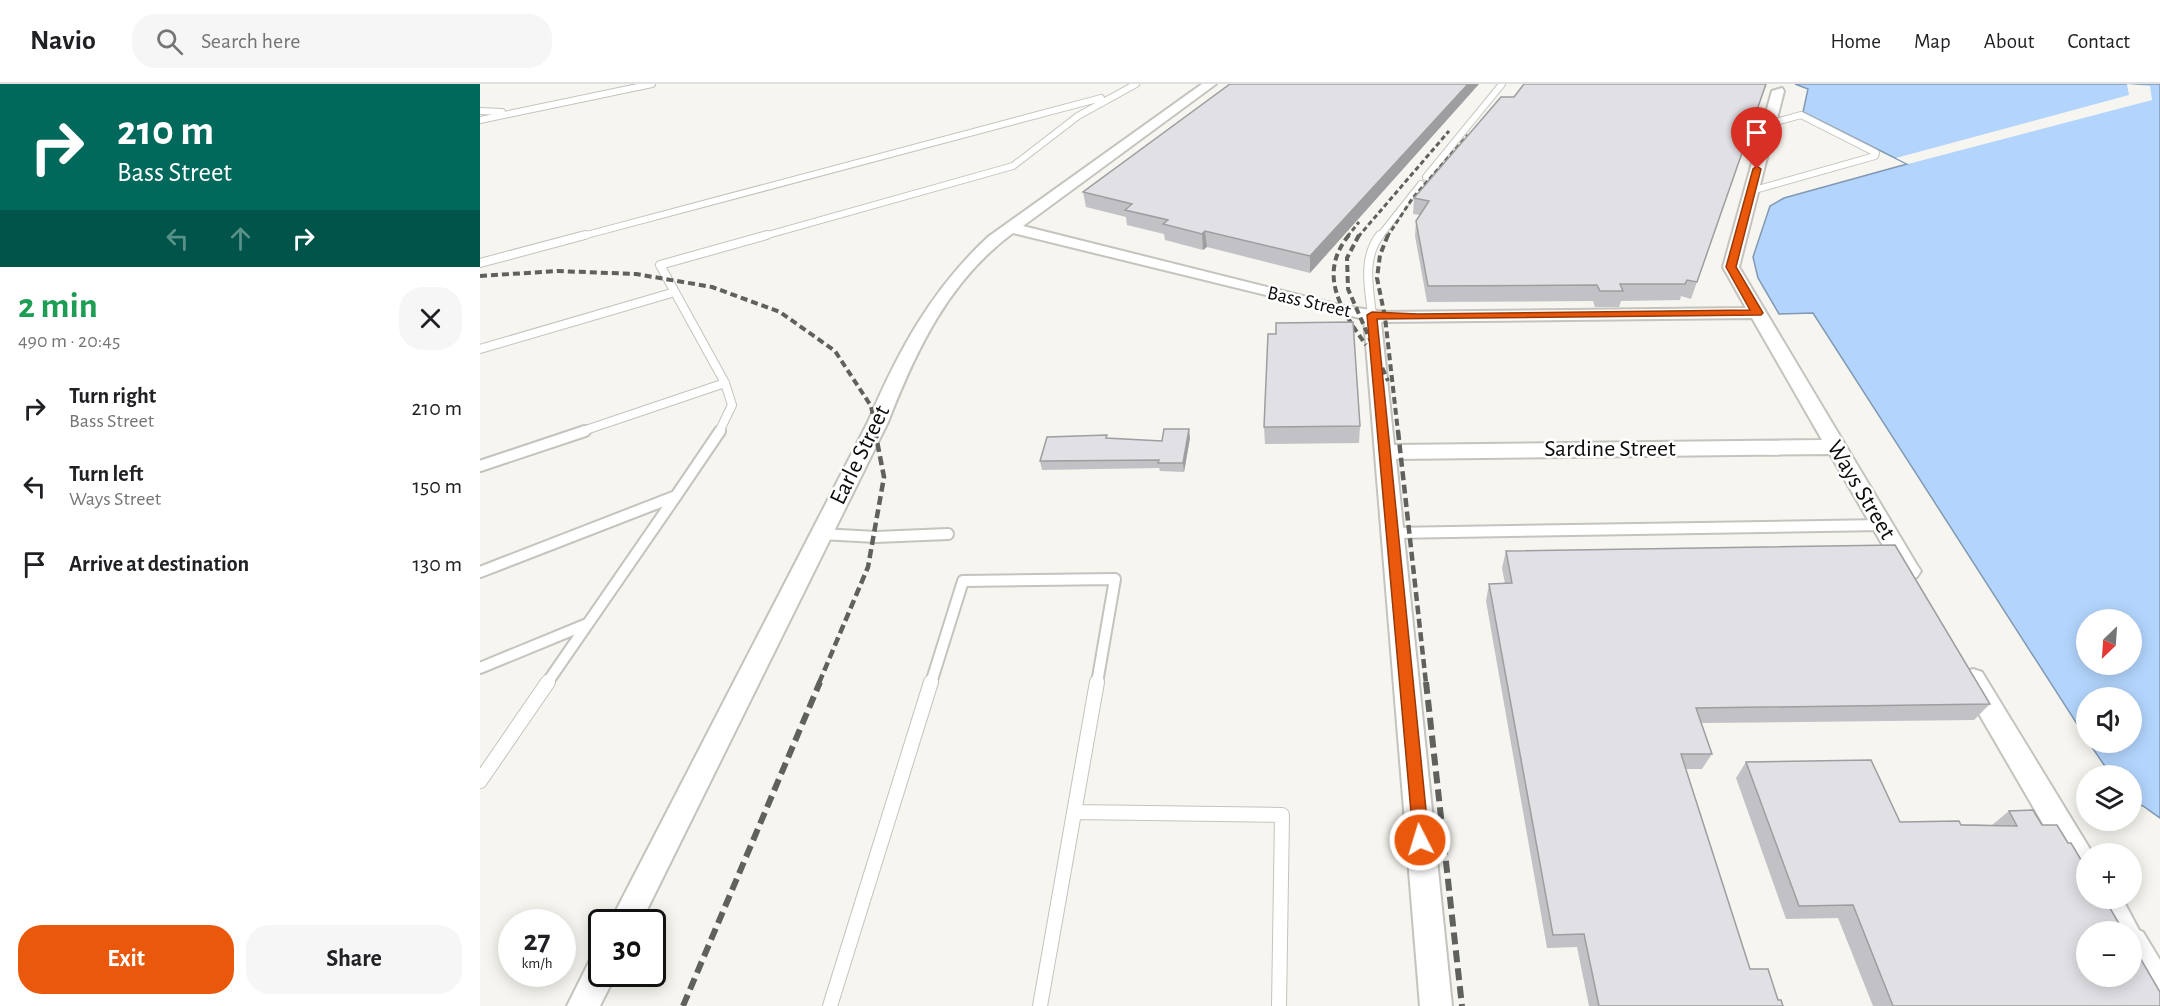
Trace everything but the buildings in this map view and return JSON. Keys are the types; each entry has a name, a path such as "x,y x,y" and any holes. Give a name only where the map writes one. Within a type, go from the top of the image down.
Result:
{"street":[{"name":"Earle Street","path":"632,909 878,422 904,356 951,284 973,259 1011,228 1210,84"},
{"name":"Ways Street","path":"1778,91 1731,267 1917,584"},
{"name":"Bass Street","path":"1011,228 1342,311 1372,315 1418,317 1757,313"},
{"path":"1372,315 1436,1006"},
{"name":"Sardine Street","path":"1383,452 1836,447"},
{"path":"1963,663 2076,852"},
{"path":"2142,960 2160,990"},
{"path":"583,1006 593,987"}],"lane":[{"path":"480,120 651,84"},
{"path":"480,781 714,442 732,405 725,383 660,264 1013,166 1078,116 1136,84"},
{"path":"1372,315 1367,268 1375,242 1502,84"},
{"path":"480,263 1118,94"},
{"path":"480,111 517,112"},
{"path":"1751,191 1875,156 1876,153 1801,115 1769,124"},
{"path":"480,349 675,292"},
{"path":"480,466 725,383"},
{"path":"480,572 676,496"},
{"path":"1391,533 1882,525"},
{"path":"821,534 876,537 948,534"},
{"path":"830,1006 963,580 1115,579 1040,1006"},
{"path":"480,668 587,624"},
{"path":"1075,812 1282,815 1279,1006"}],"water":[{"path":"1795,84 2160,84 2160,818 2142,806 2142,765 2104,765 2096,753 2142,753 2142,687 2076,687 2076,722 1813,313 1779,314 1758,278 1753,257 1770,206 1784,198 1907,164 1803,112 1808,89"}],"pier":[{"path":"2127,84 2150,86 2152,100 1908,164 1896,158 2129,95"}],"railway":[{"path":"1358,237 1449,131"},
{"path":"1388,236 1412,199 1468,135"},
{"path":"1347,237 1359,222"},
{"path":"1349,235 1340,249 1335,264 1336,292 1348,319 1366,345"},
{"path":"1359,235 1347,258 1348,289 1388,381"},
{"path":"1388,236 1380,255 1377,278 1385,317 1398,432"},
{"path":"480,276 557,271 636,274 712,287 780,312 835,351 871,406 876,432"},
{"path":"819,683 868,567 884,477 875,431"},
{"path":"1398,431 1426,683"},
{"path":"683,1006 820,682"},
{"path":"1426,682 1462,1006"}],"route":[{"path":"1420,840 1374,357 1372,315 1418,317 1757,313 1731,267 1757,169"}]}
